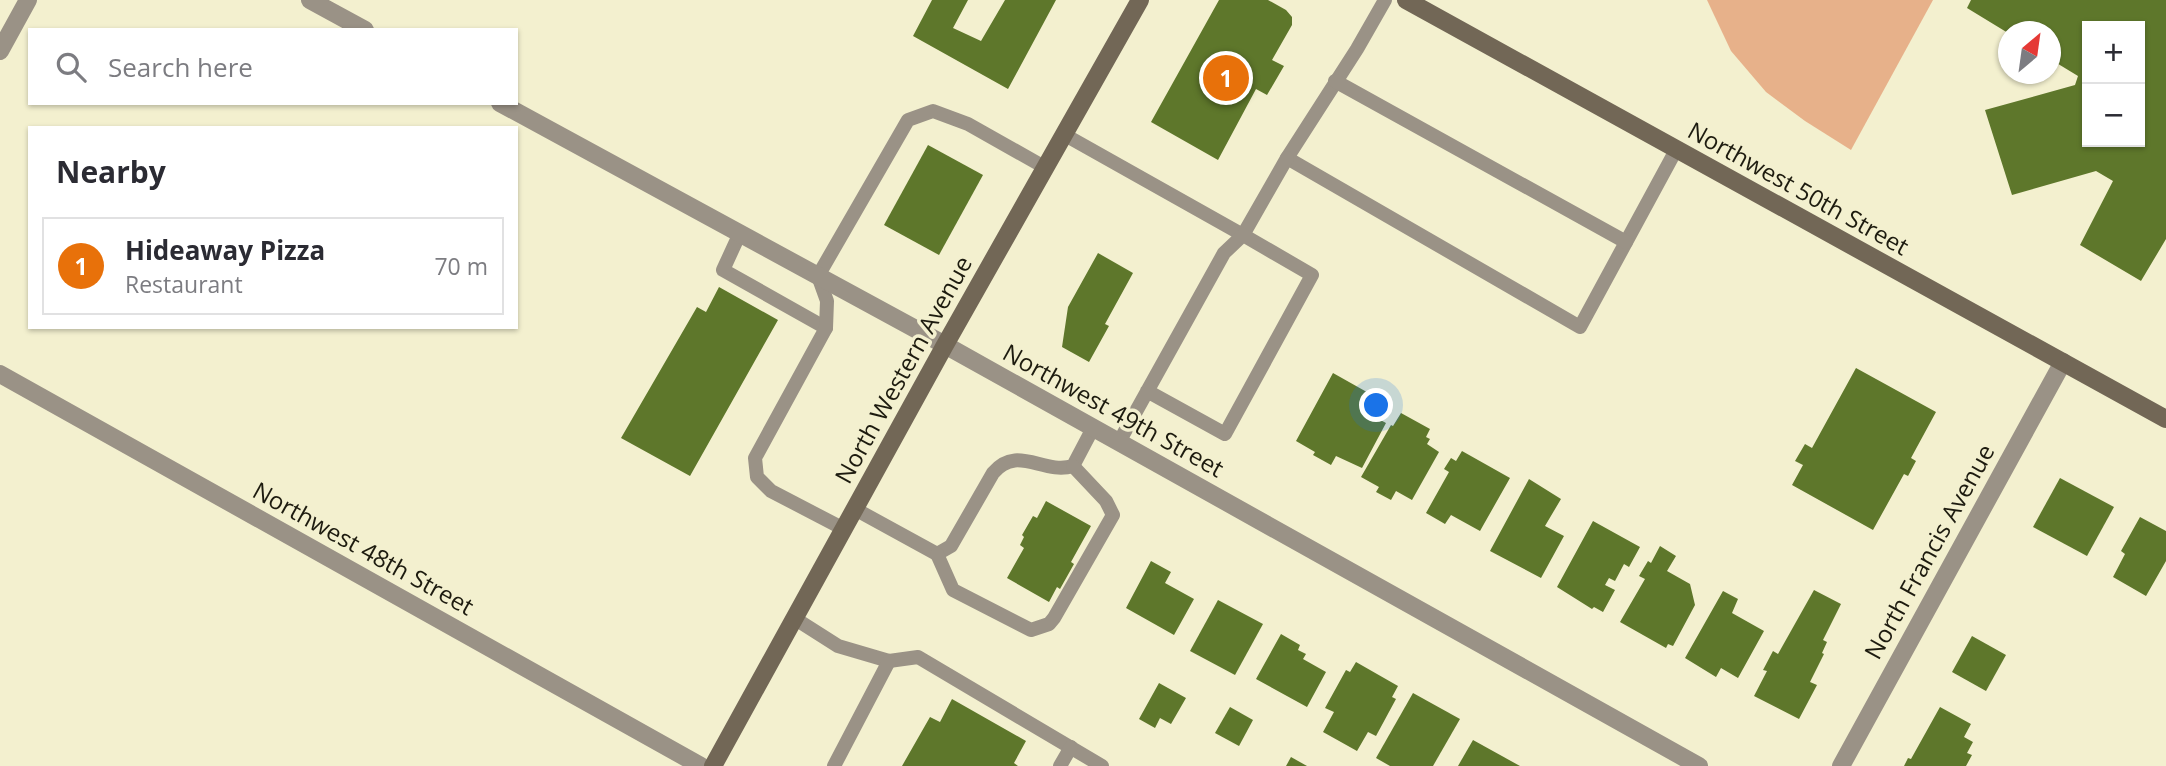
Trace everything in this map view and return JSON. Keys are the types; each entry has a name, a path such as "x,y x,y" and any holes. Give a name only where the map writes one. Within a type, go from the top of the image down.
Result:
{"street":[{"path":"0,51 28,0"},
{"path":"310,0 361,28"},
{"name":"North Western Avenue","path":"713,766 944,345 1140,0"},
{"name":"Northwest 50th Street","path":"1406,0 2166,419"},
{"name":"Northwest 49th Street","path":"504,105 944,345 1699,766"},
{"name":"North Francis Avenue","path":"1841,766 2063,362"},
{"name":"Northwest 48th Street","path":"0,374 701,766"}],"lane":[{"path":"1119,442 1224,253 1243,235 1287,158 1385,0"},
{"path":"1335,81 1626,242"},
{"path":"844,528 771,491 757,477 755,458 826,328 827,301 818,276 908,120 933,111 968,124 1046,168"},
{"path":"1065,135 1312,275 1224,434 1147,391"},
{"path":"1287,158 1580,327 1676,150"},
{"path":"740,233 723,270 826,328"},
{"path":"937,554 951,546 993,473 1001,464 1016,459 1062,469 1073,466 1093,428"},
{"path":"855,509 937,554 953,590 1031,630 1049,624 1105,533 1113,515 1106,501 1073,466"},
{"path":"794,618 838,646 889,661 918,657 1102,766"},
{"path":"834,766 889,661"},
{"path":"1060,766 1070,747"}],"shaded area":[{"path":"1707,0 1933,0 1851,150 1766,92 1731,51"}],"building":[{"path":"932,0 968,0 953,28 981,41 1005,0 1056,0 1008,89 913,36"},
{"path":"1219,0 1268,0 1286,10 1292,17 1292,25 1272,60 1284,66 1267,95 1256,89 1218,160 1151,122"},
{"path":"1971,0 2166,0 2166,239 2141,281 2080,245 2113,181 2096,171 2012,195 1985,110 2075,85 2078,76 2061,66 2061,21 1998,21 1998,27 1967,8"},
{"path":"928,145 983,175 939,255 884,225"},
{"path":"1098,253 1133,273 1105,324 1109,326 1089,362 1062,347 1068,307"},
{"path":"719,287 778,320 690,476 621,438 697,307 706,312"},
{"path":"1856,368 1936,412 1911,458 1916,461 1908,476 1904,474 1873,530 1792,485 1803,465 1795,461 1805,444 1812,448"},
{"path":"1333,373 1381,400 1373,416 1386,423 1362,468 1336,456 1331,465 1296,441"},
{"path":"1401,413 1430,429 1426,437 1430,439 1427,444 1439,452 1412,500 1396,491 1391,500 1376,492 1379,487 1361,477 1391,425 1393,426"},
{"path":"1462,451 1510,478 1480,531 1451,515 1445,524 1426,513 1449,472 1444,469 1451,458 1456,461"},
{"path":"2060,478 2114,507 2087,556 2033,527"},
{"path":"1529,479 1561,499 1545,526 1564,536 1541,578 1490,551"},
{"path":"1046,501 1091,526 1071,562 1074,564 1049,602 1007,578 1024,548 1020,545 1024,537 1022,535 1033,516 1037,518"},
{"path":"2140,517 2166,531 2166,561 2146,596 2113,577 2125,554 2121,551"},
{"path":"1593,521 1640,547 1629,567 1624,564 1615,581 1609,578 1605,585 1615,590 1603,612 1594,607 1592,609 1557,587"},
{"path":"1660,546 1676,556 1667,571 1690,584 1695,605 1673,646 1668,644 1666,648 1620,622 1645,579 1639,576 1648,561 1651,563"},
{"path":"1151,561 1171,572 1165,583 1194,599 1174,635 1126,608"},
{"path":"1814,590 1841,604 1823,640 1827,642 1822,653 1824,654 1810,682 1817,685 1799,719 1754,696 1767,671 1763,670 1773,651 1778,654"},
{"path":"1723,591 1738,599 1732,613 1764,631 1738,678 1721,668 1716,677 1685,658"},
{"path":"1218,600 1263,624 1235,675 1190,651"},
{"path":"1281,634 1300,645 1298,650 1306,654 1303,659 1326,672 1307,707 1256,679"},
{"path":"1972,636 2006,655 1986,691 1952,672"},
{"path":"1356,662 1398,686 1392,697 1396,699 1376,736 1368,732 1357,751 1323,732 1334,712 1325,708 1346,670 1350,672"},
{"path":"1159,683 1186,698 1171,724 1160,718 1155,728 1139,719"},
{"path":"1413,693 1460,719 1433,766 1390,766 1376,758"},
{"path":"952,699 1026,741 1014,763 1018,766 902,766 930,717 940,722"},
{"path":"1230,707 1253,720 1239,746 1215,733"},
{"path":"1940,707 1971,724 1964,737 1973,742 1967,753 1972,755 1966,766 1904,766 1908,758 1911,759"},
{"path":"1473,740 1520,766 1458,766"},
{"path":"1291,757 1307,766 1286,766"}],"place":[{"name":"Hideaway Pizza","path":"1226,78"}]}
